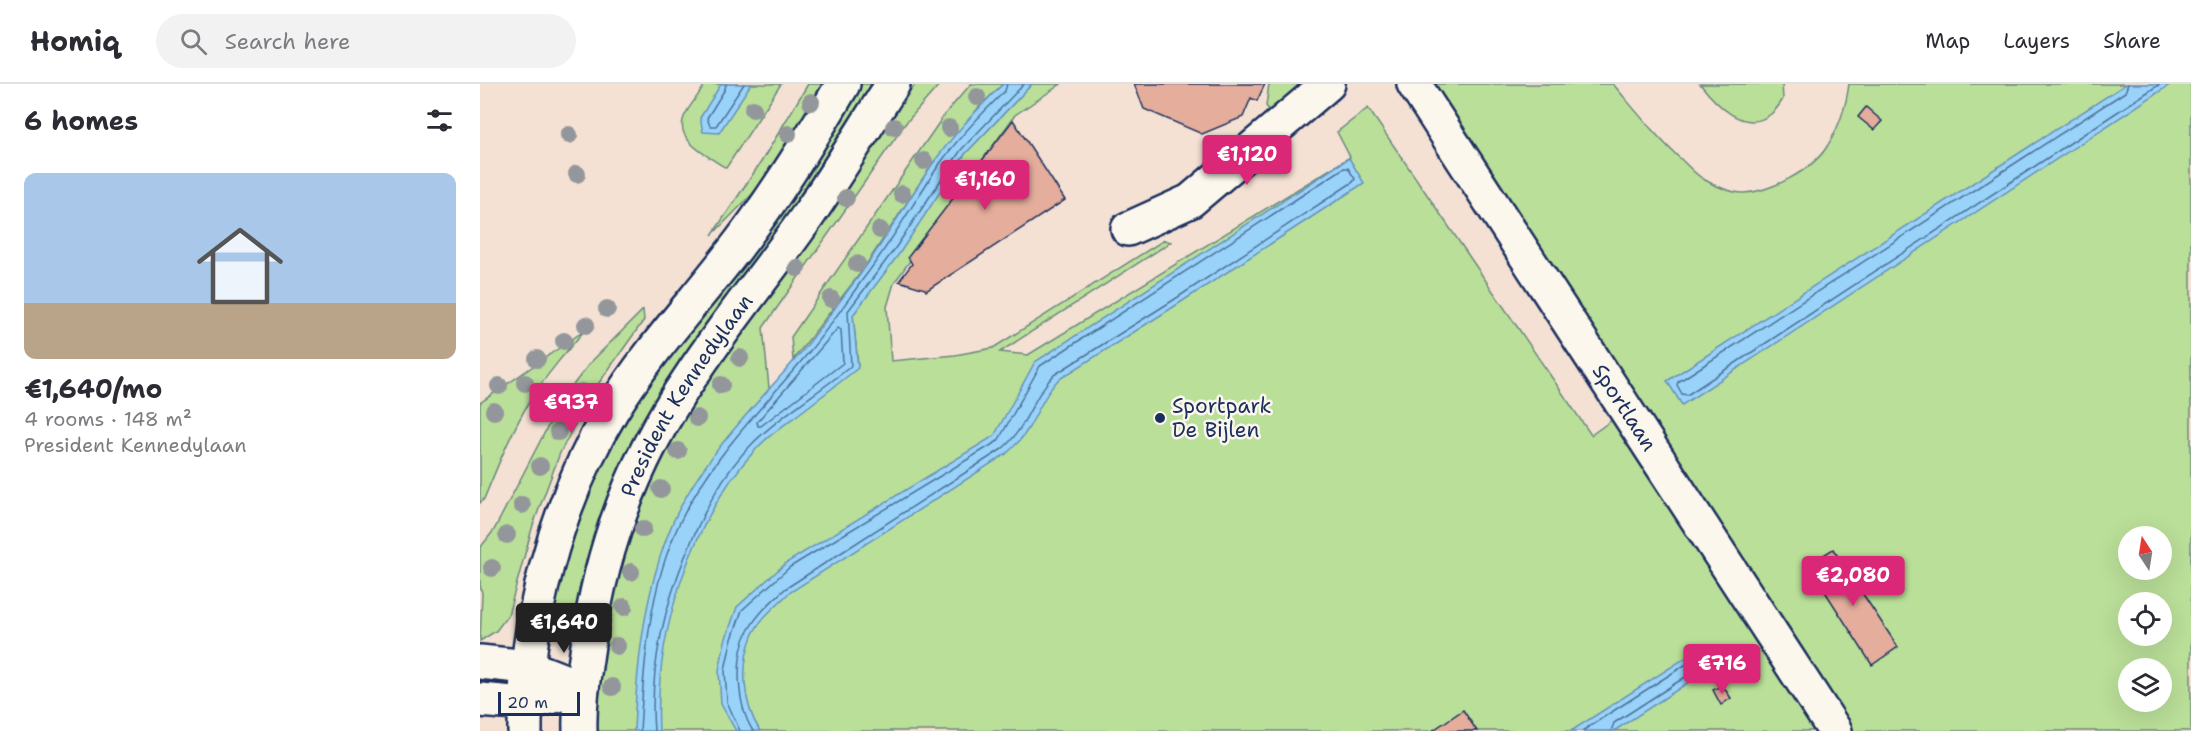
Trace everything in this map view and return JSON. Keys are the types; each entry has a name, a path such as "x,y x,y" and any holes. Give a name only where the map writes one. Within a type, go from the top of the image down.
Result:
{"main road":[{"name":"President Kennedylaan","path":"525,717 528,666 543,581 559,525 584,465 612,411 639,371 730,256 776,192 843,84"},
{"name":"President Kennedylaan","path":"580,731 582,688 592,609 606,554 643,459 665,417 691,376 809,214 893,84"},
{"path":"1128,229 1190,201 1328,84"},
{"name":"Sportlaan","path":"1414,84 1835,731"},
{"path":"480,662 528,666 582,688"},
{"path":"480,700 525,717 582,688"}],"green space":[{"path":"705,84 781,84 726,168 695,147 684,134 682,126 684,117"},
{"path":"808,84 830,84 772,174 712,235 761,162"},
{"path":"861,84 871,84 847,132 661,395 575,626 568,633 559,634 550,625 561,577 582,509 607,455 647,386 715,300 839,121"},
{"name":"Sportpark De Bijlen","path":"916,84 940,84 905,124 763,328 775,423 858,365 853,315 965,154 1032,84 1061,84 1015,115 894,283 887,307 891,361 955,355 993,348 1164,240 1171,242 1000,352 1028,355 1350,157 1337,132 1368,108 1591,435 1640,400 1431,84 1613,84 1656,134 1696,174 1719,187 1744,193 1778,184 1801,172 1820,156 1838,125 1849,84 2191,84 2191,731 595,731 600,640 629,523 684,412 900,101"},
{"path":"971,84 1003,84 980,106 933,163 862,271 793,360 791,337 945,114"},
{"path":"1269,84 1304,84 1271,112 1266,106"},
{"path":"1700,84 1782,84 1783,99 1771,114 1761,120 1751,121 1741,119 1722,108"},
{"path":"643,310 644,320 591,394 560,453 533,525 508,615 496,631 480,641 482,593 480,548 494,530 561,401 589,364"},
{"path":"585,330 531,399 511,435 484,499 480,503 480,403"}],"water":[{"path":"721,84 751,84 719,133 703,132 700,118"},
{"path":"1003,84 1032,84 965,154 899,254 853,315 858,368 761,444 734,477 713,509 681,580 670,618 659,694 659,731 634,731 640,651 649,598 663,547 685,498 732,431 804,349 859,276 942,152 984,102"},
{"path":"2126,84 2171,84 1682,405 1667,381"},
{"path":"1349,158 1364,183 1058,380 1045,397 1026,433 1006,454 789,593 759,624 748,648 745,685 750,709 760,731 736,731 721,704 719,670 725,641 737,607 786,563 994,436 1035,362"},
{"path":"1693,653 1703,673 1614,731 1571,731"}],"building":[{"path":"1134,84 1265,84 1257,101 1251,98 1243,117 1202,134 1144,109"},
{"path":"1866,107 1882,121 1874,130 1858,117"},
{"path":"1013,120 1065,200 926,291 899,281 912,264 908,257"},
{"path":"1833,549 1898,647 1872,665 1808,565"},
{"path":"1722,685 1731,698 1721,705 1713,690"},
{"path":"1463,710 1477,731 1432,731"}],"place":[{"name":"Sportpark De Bijlen","path":"1160,418"}]}
